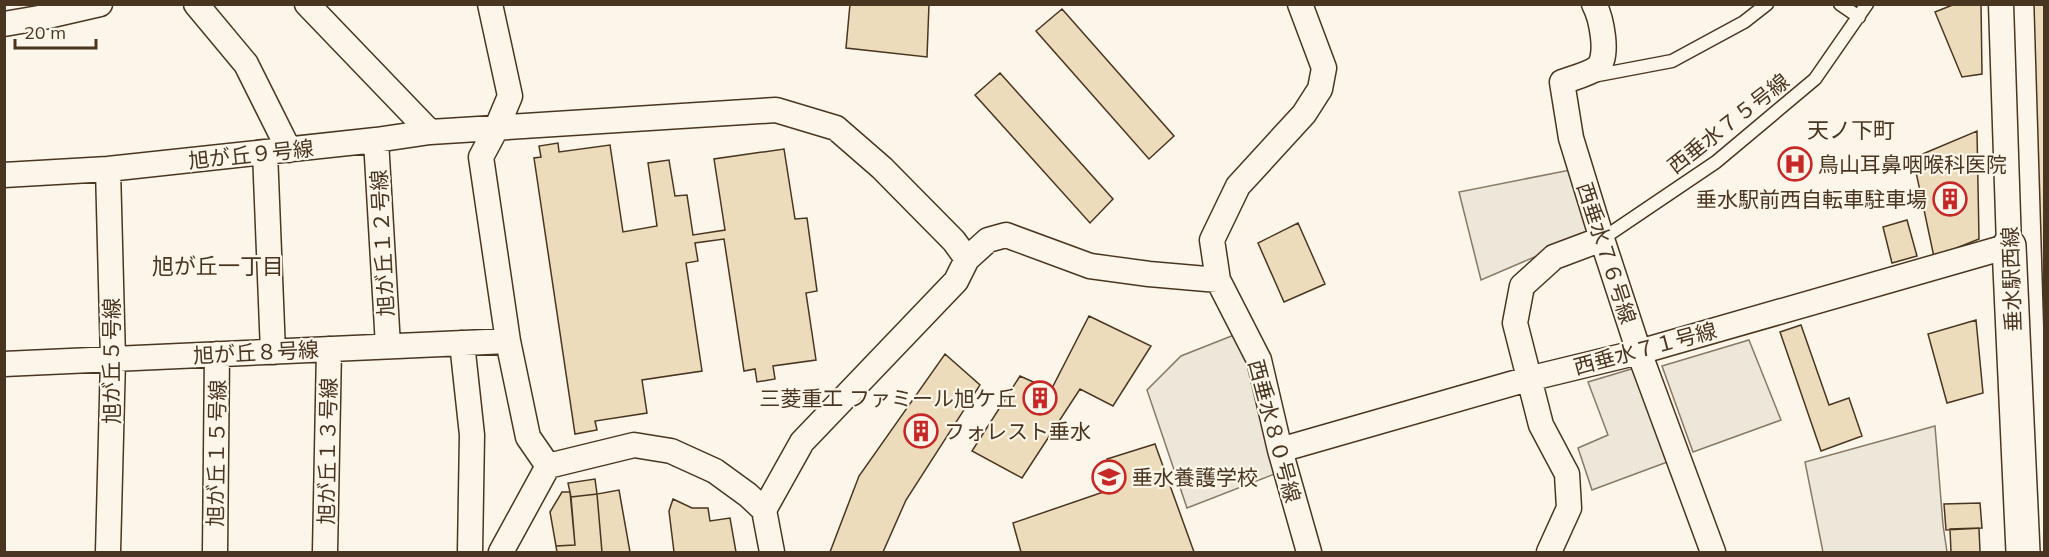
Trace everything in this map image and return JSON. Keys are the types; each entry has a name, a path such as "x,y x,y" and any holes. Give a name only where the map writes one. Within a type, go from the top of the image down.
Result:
{"street":[{"path":"4,24 100,4"},
{"path":"195,4 246,64 289,150"},
{"path":"307,4 430,132"},
{"path":"490,4 510,96 481,157 507,341 528,437 548,466"},
{"name":"西垂水８０号線","path":"1300,4 1323,68 1320,89 1304,114 1238,186 1212,240 1218,280 1259,360 1280,450 1309,552"},
{"path":"1562,82 1598,67 1603,59 1602,28 1594,4"},
{"name":"垂水駅西線","path":"2001,4 2023,552"},
{"name":"西垂水７６号線","path":"1562,82 1571,138 1602,239 1639,352 1713,552"},
{"name":"旭が丘９号線","path":"4,175 108,169 430,132 776,110 836,128 882,168 954,241 967,259"},
{"name":"旭が丘１２号線","path":"376,140 388,346"},
{"path":"265,152 273,352"},
{"name":"旭が丘５号線","path":"108,169 113,359 108,552"},
{"path":"772,552 765,510 802,442 956,281 967,259 988,240 1006,235 1090,266 1218,280"},
{"path":"1549,552 1569,508 1567,474 1541,426 1528,379 1515,323 1521,286 1554,257 1602,239"},
{"name":"西垂水７１号線","path":"1280,450 1528,379 1639,352 2009,246"},
{"name":"旭が丘８号線","path":"4,364 507,341"},
{"path":"462,343 472,435 470,552"},
{"name":"旭が丘１３号線","path":"325,552 329,349"},
{"name":"旭が丘１５号線","path":"215,552 217,354"},
{"path":"501,552 548,466 634,445 671,451 715,471 765,510"}],"lane":[{"path":"1562,82 1672,61 1744,22 1767,4"},
{"path":"1840,4 1859,17"},
{"name":"西垂水７５号線","path":"1602,239 1716,162 1815,79 1867,4"}],"shaded area":[{"path":"1570,170 1590,233 1481,280 1459,192"},
{"path":"1239,333 1277,473 1187,508 1147,390 1181,356"},
{"path":"1749,340 1781,420 1693,452 1662,366"},
{"path":"1638,367 1670,461 1592,490 1578,448 1608,435 1588,382"},
{"path":"1935,426 1947,552 1823,552 1805,462"}],"building":[{"path":"850,4 929,4 927,57 846,48"},
{"path":"1955,4 1981,4 1982,74 1962,77 1935,12"},
{"path":"2034,4 2044,4 2044,336"},
{"path":"1062,9 1174,136 1149,159 1036,31"},
{"path":"1000,73 1113,199 1090,223 975,95"},
{"name":"垂水駅前西自転車駐車場","path":"1977,131 1979,239 1934,257 1913,158"},
{"path":"558,143 559,152 610,145 623,232 657,226 648,163 669,160 675,196 687,195 693,235 725,230 714,159 784,149 795,219 807,218 817,291 806,293 816,360 773,366 775,379 757,382 755,369 744,371 724,239 695,243 698,261 686,263 702,371 642,380 647,413 595,421 597,430 575,434 534,158 541,157 539,146"},
{"path":"1907,220 1917,256 1892,263 1883,227"},
{"path":"1298,223 1325,284 1284,302 1258,243"},
{"name":"三菱重工 ファミール旭ケ丘","path":"1089,316 1151,346 1113,406 1080,389 1022,478 972,451 1020,376 1051,390"},
{"path":"1976,320 1983,393 1947,403 1928,334"},
{"path":"1801,325 1829,405 1849,398 1862,436 1821,451 1780,332"},
{"name":"フォレスト垂水","path":"945,354 980,385 906,500 883,552 830,552 859,476"},
{"path":"1155,444 1194,552 1021,552 1013,523 1115,488 1107,459"},
{"path":"595,479 597,494 571,497 568,483"},
{"path":"619,490 630,552 602,552 597,494"},
{"path":"562,492 570,492 575,545 556,546 550,512"},
{"path":"597,494 602,552 557,552 556,546 575,545 571,497"},
{"path":"673,499 692,508 708,508 710,521 730,518 736,552 674,552 669,511"},
{"path":"1980,503 1982,528 1946,530 1944,504"},
{"path":"1979,528 1980,552 1951,552 1950,529"}],"place":[{"name":"鳥山耳鼻咽喉科医院","path":"1795,164"},
{"name":"垂水駅前西自転車駐車場","path":"1950,199"},
{"name":"三菱重工 ファミール旭ケ丘","path":"1040,398"},
{"name":"フォレスト垂水","path":"921,431"},
{"name":"垂水養護学校","path":"1109,477"}],"district":[{"name":"天ノ下町","path":"1851,130"},
{"name":"旭が丘一丁目","path":"218,266"}]}
